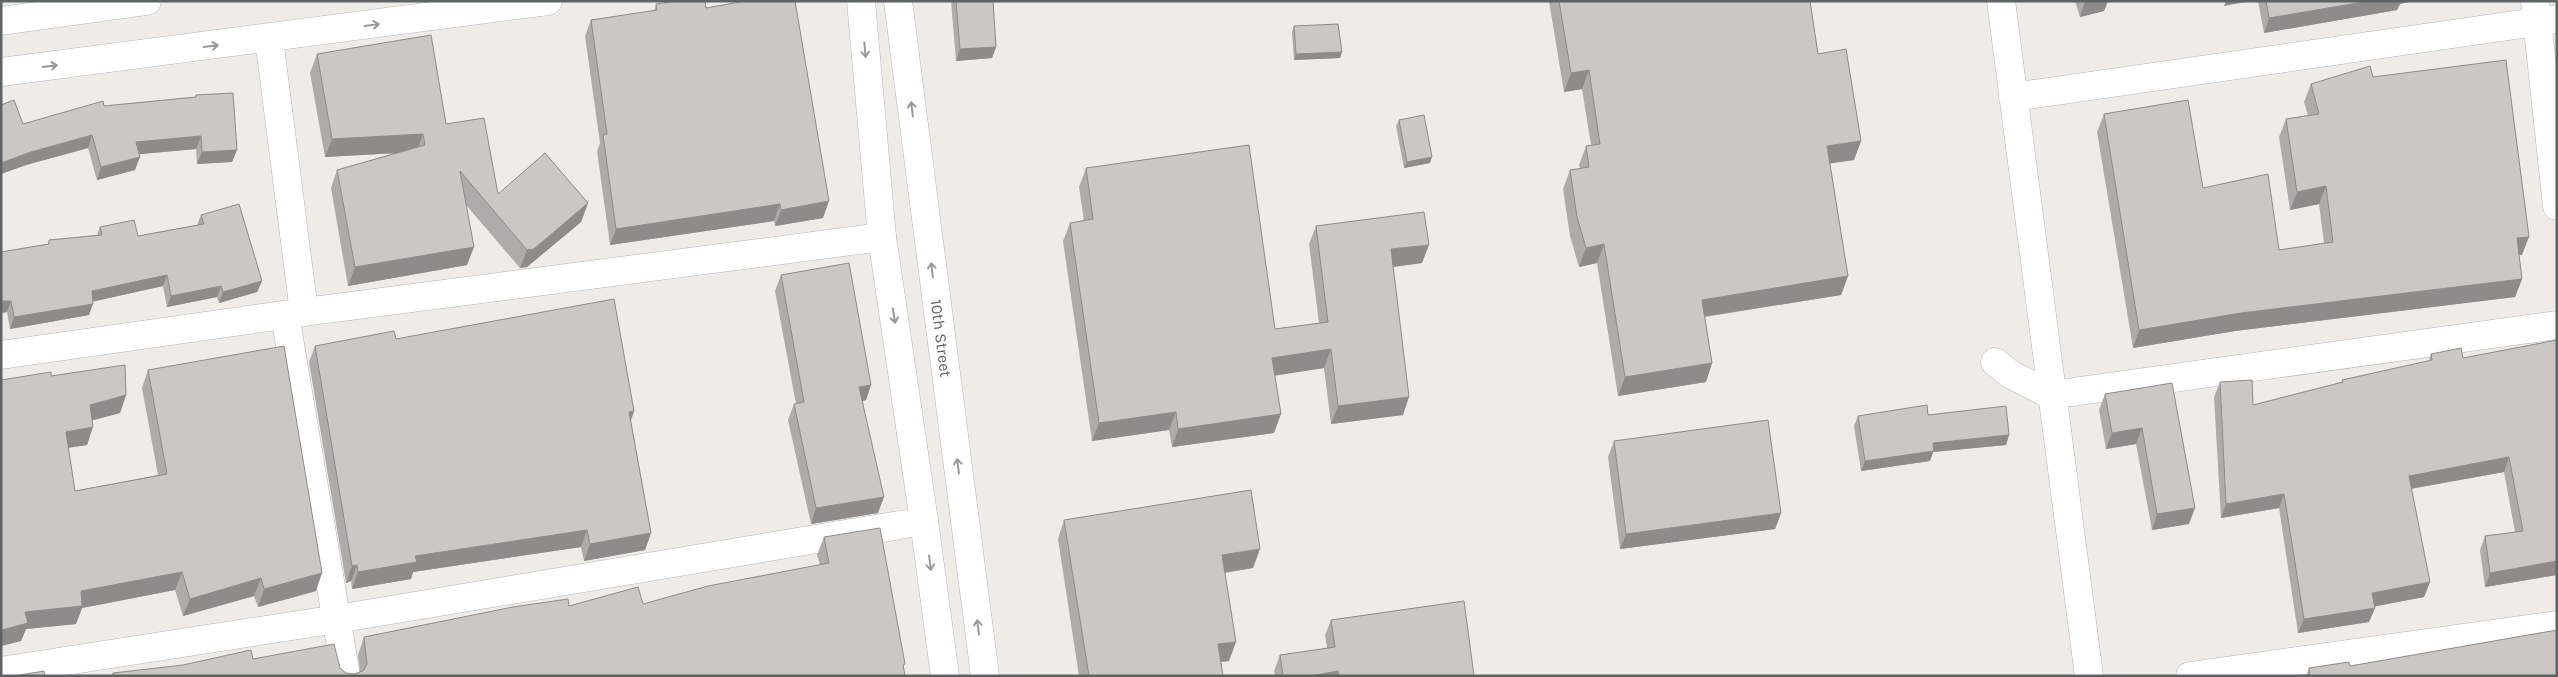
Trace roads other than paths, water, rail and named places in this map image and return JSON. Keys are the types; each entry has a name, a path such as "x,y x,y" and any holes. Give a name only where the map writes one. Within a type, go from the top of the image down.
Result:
{"street":[{"path":"1,21 147,1"},
{"path":"1,72 269,39 548,1"},
{"path":"861,1 882,236 924,521 944,676"},
{"name":"10th Street","path":"898,1 985,676"},
{"path":"2001,1 2089,676"},
{"path":"2013,97 2543,14 2557,206"},
{"path":"269,39 294,313 346,676"},
{"path":"1,355 294,313 882,236"},
{"path":"1995,362 2010,374 2051,395 2557,325"},
{"path":"1,671 337,619 924,521"},
{"path":"2190,676 2557,625"}]}
